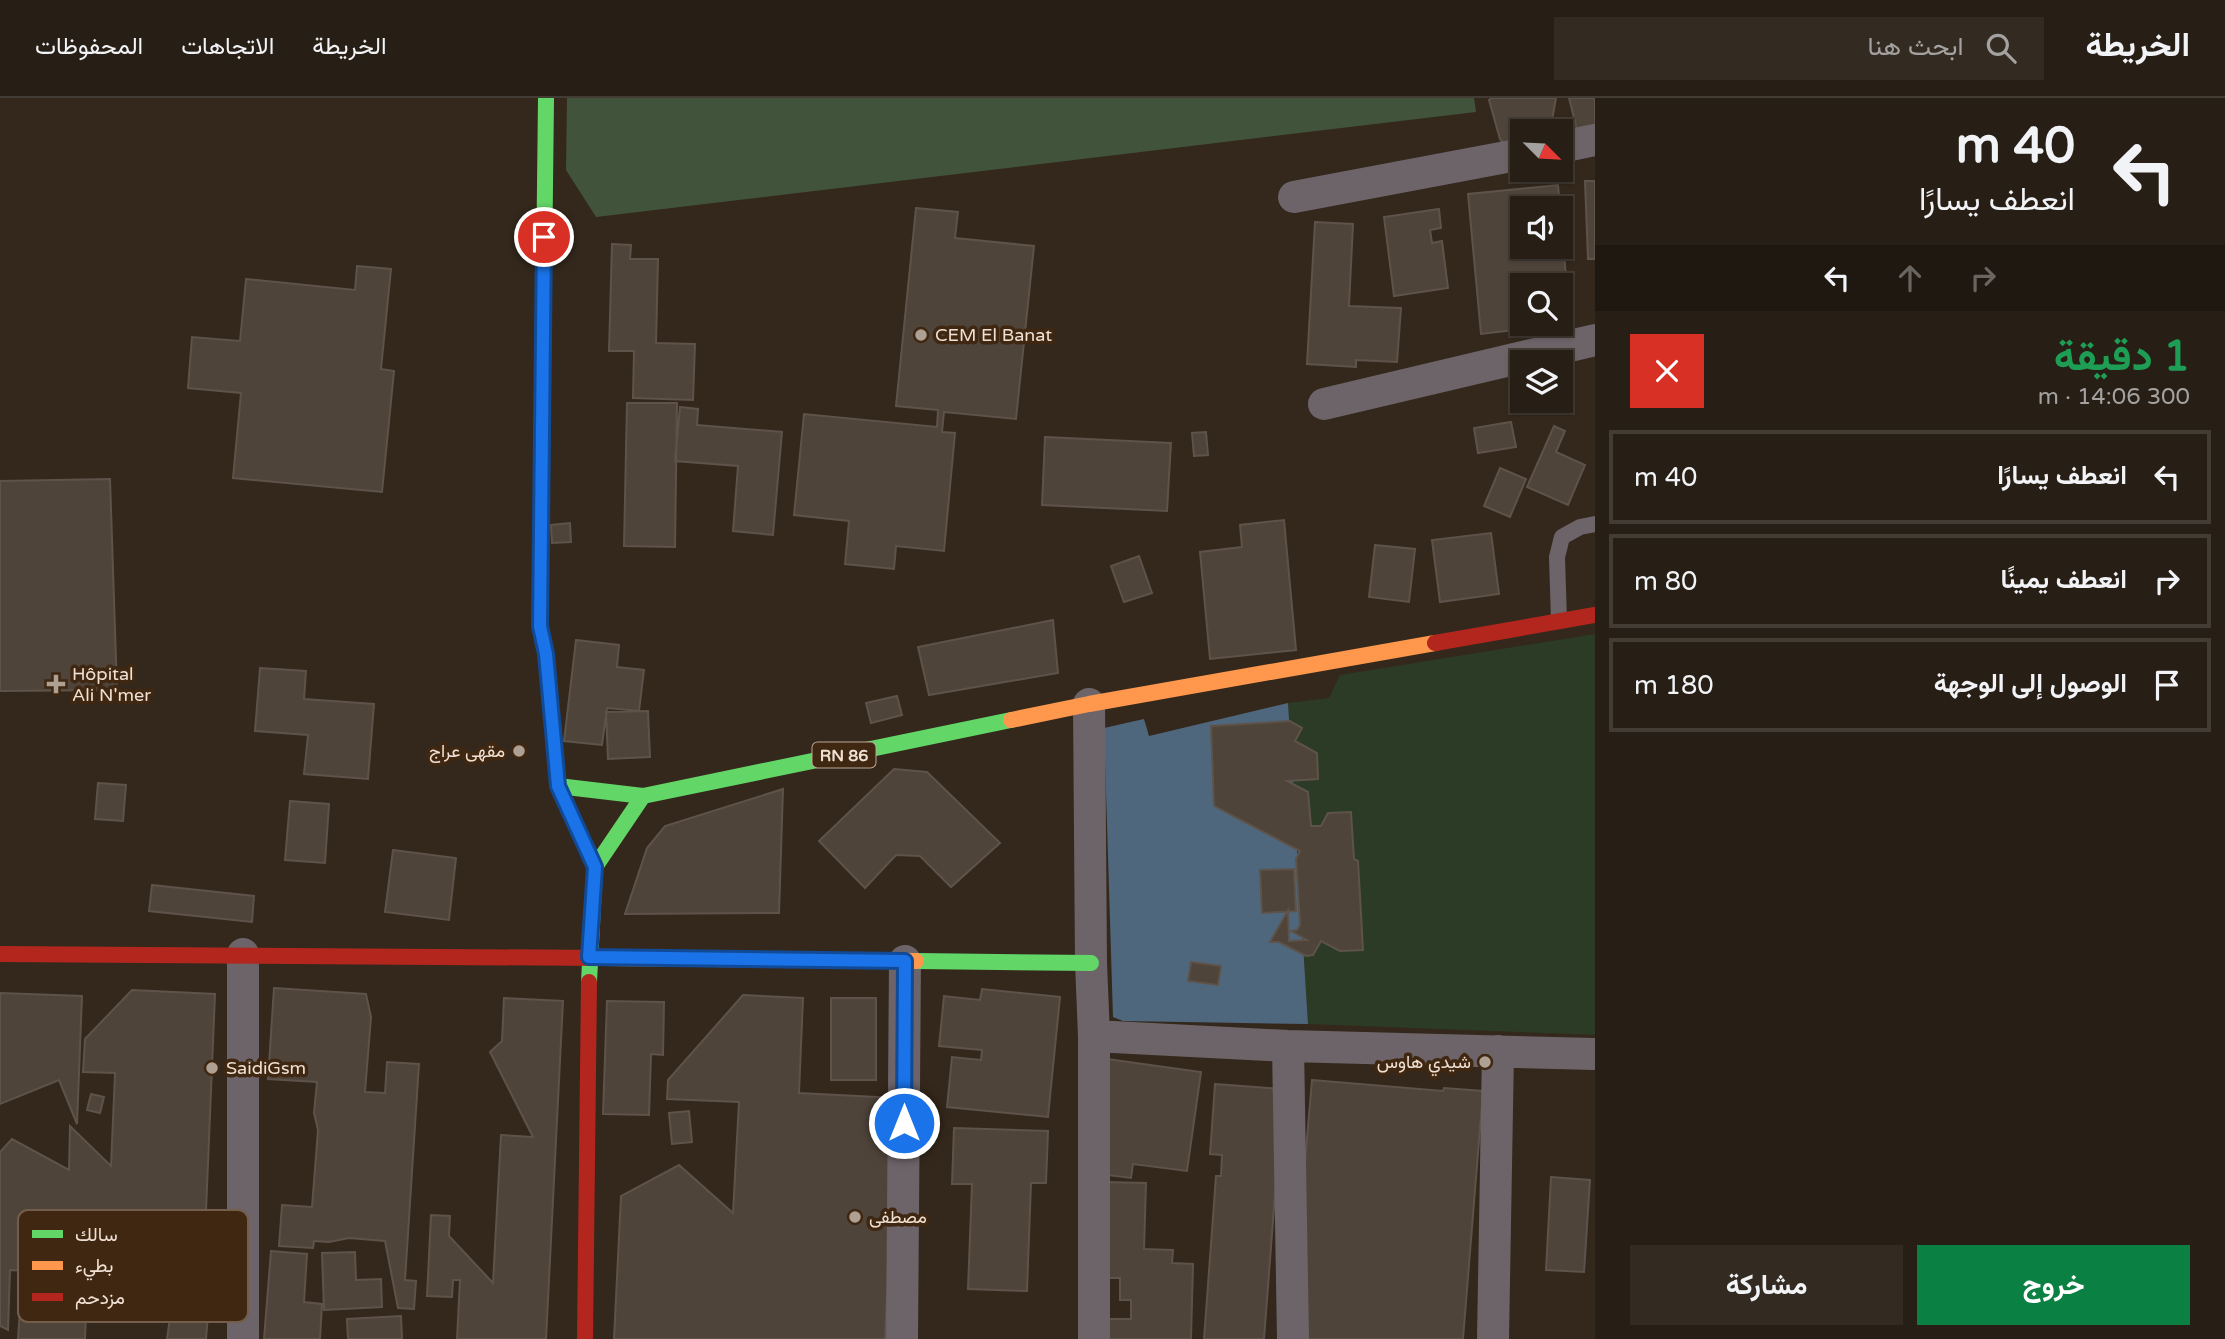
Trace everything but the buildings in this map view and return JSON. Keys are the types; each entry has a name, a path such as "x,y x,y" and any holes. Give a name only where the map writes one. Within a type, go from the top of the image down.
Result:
{"street":[{"path":"546,98 540,626 546,654 558,786 595,867 589,957 585,1339"},
{"path":"1573,145 1595,140"},
{"path":"1294,197 1510,156"},
{"path":"1324,404 1595,340"},
{"name":"RN 86","path":"643,796 1089,704 1595,615"},
{"path":"1089,704 1094,1036 1094,1339"},
{"path":"558,786 643,796 595,867"},
{"path":"0,954 1091,963"},
{"path":"243,954 243,1210"},
{"path":"902,1339 905,961"},
{"path":"1094,1036 1288,1046 1595,1054"},
{"path":"1288,1046 1293,1339"},
{"path":"1493,1339 1498,1051"}],"lane":[{"path":"1559,621 1557,557 1562,537 1580,527 1595,524"}],"green space":[{"path":"567,98 1474,98 1476,112 596,217 566,170"},
{"path":"1595,634 1595,1035 1308,1024 1288,703 1329,698 1340,675"}],"water":[{"path":"1288,703 1308,1024 1123,1021 1113,1017 1104,728 1144,719 1149,736"}],"traffic: fast":[{"path":"546,98 540,626 550,698"},
{"path":"589,982 595,867 643,796 1011,720"},
{"path":"558,786 643,796"},
{"path":"916,961 1091,963"}],"traffic: slow":[{"path":"1011,720 1435,643"},
{"path":"550,698 558,786 595,867"},
{"path":"604,958 916,961"}],"traffic: jam":[{"path":"1435,643 1595,615"},
{"path":"0,954 604,958"},
{"path":"585,1339 589,982"}],"place":[{"name":"CEM El Banat","path":"921,335"},
{"name":"Hôpital Ali N'mer","path":"56,684"},
{"name":"مقهى عراج","path":"519,751"},
{"name":"شيدي هاوس","path":"1485,1062"},
{"name":"SaidiGsm","path":"212,1068"},
{"name":"مصطفى","path":"855,1217"}],"route":[{"path":"544,237 540,626 546,654 558,786 595,867 589,957 905,961 904,1123"}]}
